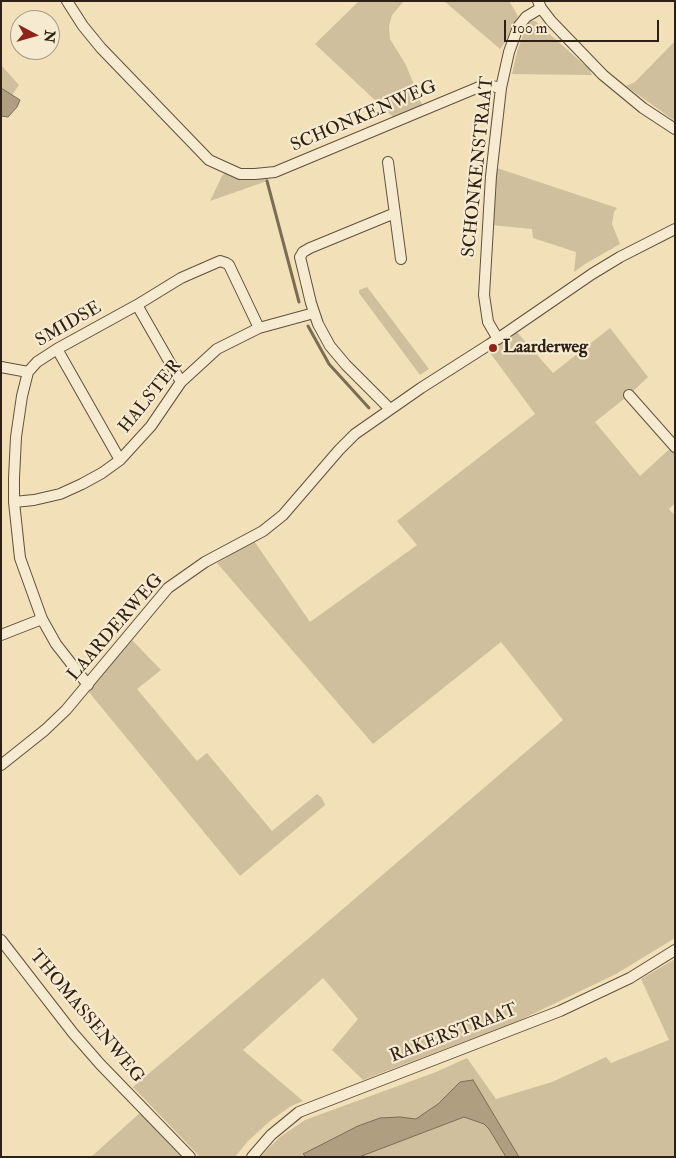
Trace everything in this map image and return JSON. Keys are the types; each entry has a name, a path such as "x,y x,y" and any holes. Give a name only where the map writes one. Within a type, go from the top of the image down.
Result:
{"street":[{"name":"SCHONKENWEG","path":"67,1 83,26 101,48 209,160 240,174 275,172 479,87 492,86 501,88"},
{"name":"SCHONKENSTRAAT","path":"498,339 488,322 484,295 490,176 501,88 509,52 518,27 539,5"},
{"path":"539,5 551,21 603,75 643,108 675,129"},
{"path":"388,162 401,259"},
{"path":"390,408 346,366 330,346 314,313 300,257 303,252 395,213"},
{"name":"LAARDERWEG","path":"1,765 46,730 88,686 168,588 205,562 263,532 284,515 338,450 355,434 390,408 498,339 592,274 620,257 675,229"},
{"name":"SMIDSE","path":"88,686 56,644 42,619 20,558 14,502 16,437 22,396 28,372 37,362 57,349 137,305 181,278 220,262 226,262 259,328"},
{"path":"137,305 181,382"},
{"name":"HALSTER","path":"14,502 60,494 82,484 120,460 151,426 181,382 217,349 259,328 314,313"},
{"path":"57,349 120,460"},
{"path":"1,367 28,372"},
{"path":"629,395 675,446"},
{"path":"1,635 42,619"},
{"name":"THOMASSENWEG","path":"1,940 73,1033 100,1064 190,1157"},
{"name":"RAKERSTRAAT","path":"252,1157 271,1135 299,1112 560,1011 630,978 675,950"}],"shaded area":[{"path":"359,1 404,1 392,15 389,26 390,39 406,65 422,105 393,117 315,44"},
{"path":"444,1 509,1 518,16 508,38 500,49"},
{"path":"528,21 535,21 590,70 592,75 512,74 517,52"},
{"path":"675,41 675,121 626,86 635,82"},
{"path":"1,65 19,85 12,95 1,88"},
{"path":"1,88 20,100 17,107 8,117 1,116"},
{"path":"497,168 617,208 614,212 612,224 620,244 574,272 576,252 533,238 532,229 491,225"},
{"path":"225,173 238,176 272,176 267,181 210,201"},
{"path":"367,287 429,369 420,375 359,293 359,290"},
{"path":"610,328 648,377 595,422 640,476 675,444 675,503 669,509 675,515 675,938 616,974 516,1022 363,1080 332,1050 358,1019 323,978 243,1050 303,1101 291,1106 270,1121 248,1141 235,1157 200,1157 133,1087 563,720 501,642 373,744 217,563 254,541 310,622 417,545 397,521 535,414 488,350 516,331 553,373"},
{"path":"132,640 161,670 137,689 197,761 207,753 272,831 317,794 322,798 325,805 240,876 88,691"},
{"path":"675,959 675,1157 260,1157 280,1137 305,1120 436,1072 467,1058 496,1099 552,1082 606,1057 611,1063 669,1040 641,979"},
{"path":"473,1080 519,1157 506,1157 484,1124 464,1117 359,1157 306,1157 303,1154 358,1126 380,1118 400,1117 416,1119 438,1104 460,1082"},
{"path":"141,1112 184,1157 91,1157"}],"waterway":[{"path":"267,181 299,302"},
{"path":"308,326 329,364 369,408"}],"place":[{"name":"Laarderweg","path":"493,348"}]}
